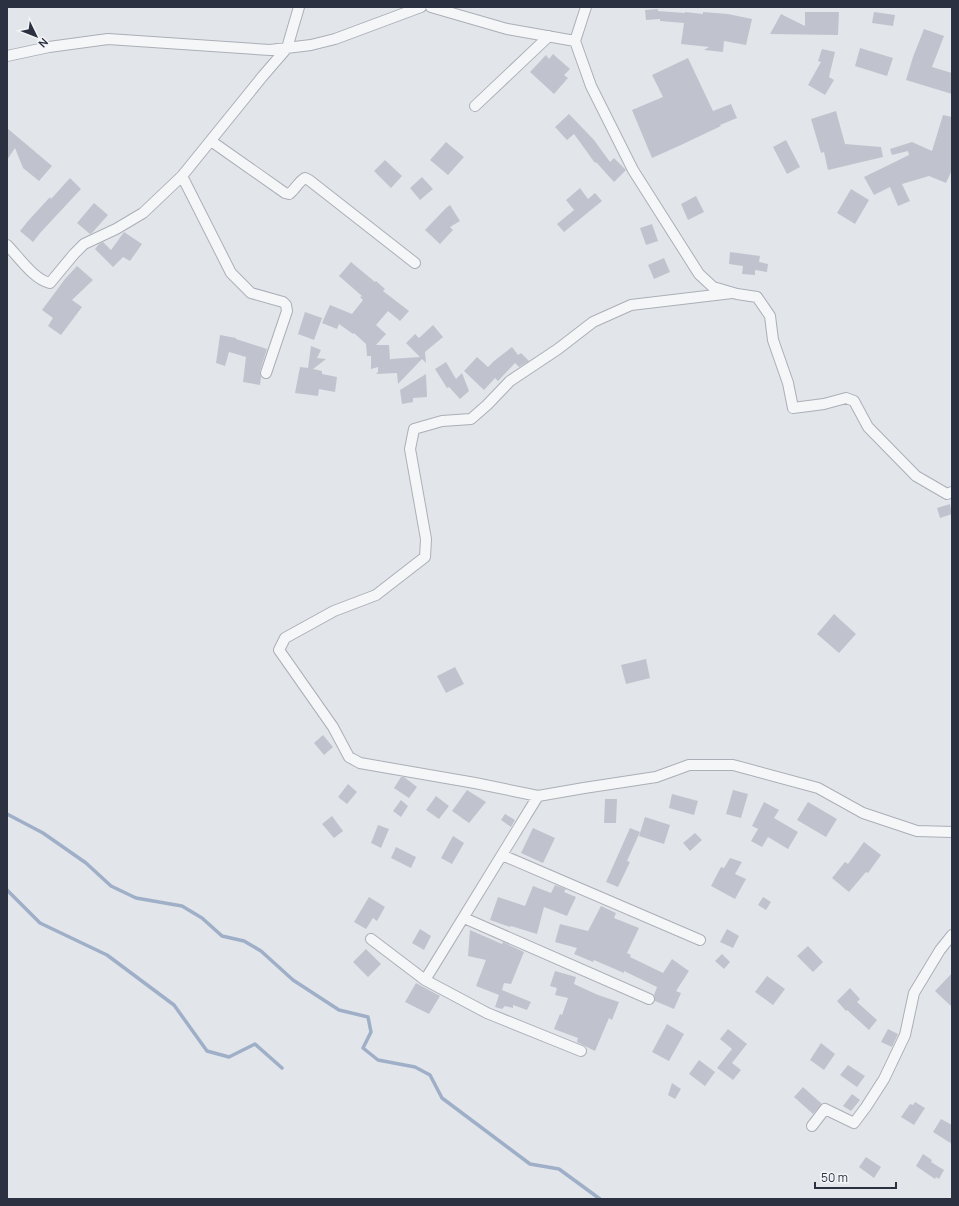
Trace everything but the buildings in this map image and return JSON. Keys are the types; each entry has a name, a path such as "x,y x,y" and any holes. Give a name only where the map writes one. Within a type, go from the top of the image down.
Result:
{"street":[{"path":"7,245 32,273 45,282 50,282 84,244 116,229 143,213 182,176 287,48 299,7"},
{"path":"7,56 49,47 108,39 270,50 287,48 311,45 335,39 421,7"},
{"path":"431,7 507,29 575,41"},
{"path":"586,7 575,41 592,86 637,176 699,274 713,287 732,293 757,298 770,316 773,340 788,383 793,408 824,404 846,398 854,401 868,427 916,476 947,494 952,492"},
{"path":"475,106 550,36"},
{"path":"211,141 285,193 289,194 292,192 305,178 309,180 415,263"},
{"path":"182,176 231,273 251,293 283,302 286,305 287,310 266,373"},
{"path":"732,293 630,304 593,322 558,349 510,381 471,419 442,421 414,429 410,449 426,539 425,557 376,595 334,611 285,638 279,650 333,727 349,757 360,763 475,783 538,796 656,777 689,765 732,765 818,788 864,813 917,832 952,832"},
{"path":"425,980 538,796"},
{"path":"502,855 700,940"},
{"path":"464,918 649,999"},
{"path":"812,1126 825,1109 854,1123 866,1108 884,1079 906,1035 914,993 940,950 952,935"},
{"path":"372,939 425,980 488,1013 581,1050"}],"waterway":[{"path":"7,814 43,833 86,863 111,886 136,898 182,906 202,918 222,936 244,941 261,951 293,980 339,1010 368,1017 371,1032 363,1048 378,1060 415,1067 430,1075 442,1098 530,1164 559,1169 600,1199"},
{"path":"7,890 40,923 107,955 174,1005 207,1051 229,1057 255,1044 282,1068"}]}
